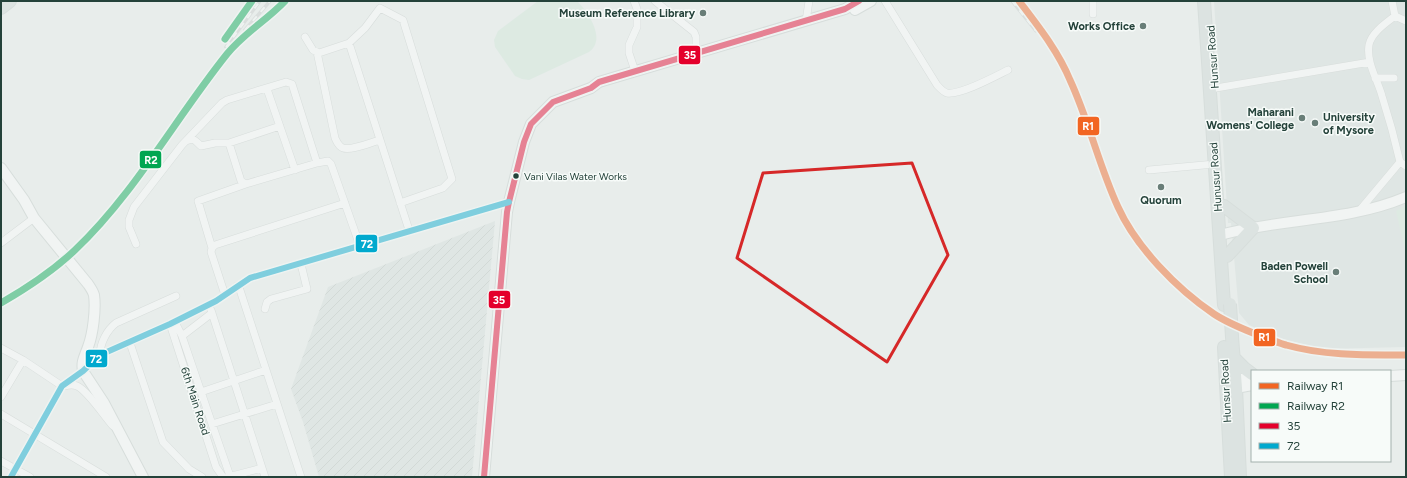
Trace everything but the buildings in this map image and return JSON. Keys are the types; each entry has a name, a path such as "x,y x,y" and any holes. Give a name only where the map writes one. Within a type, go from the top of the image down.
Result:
{"main road":[{"path":"1,8 10,1"},
{"path":"591,88 600,88 846,9 859,1"},
{"path":"709,52 847,14 871,1"},
{"name":"Hunusur Road","path":"1204,1 1212,88 1215,164 1223,234 1227,304"},
{"name":"Hunsur Road","path":"1209,1 1212,88 1224,206 1223,234 1227,256 1228,337 1231,384 1231,477"},
{"path":"484,477 509,202 524,142 531,124 553,102 591,88 599,82 697,56"},
{"path":"1,168 24,200 34,218 88,284 93,293 95,303 93,323 88,347 82,365 83,371 104,403 143,477"},
{"path":"1223,234 1253,228 1358,213 1389,204 1406,197"},
{"path":"1224,206 1253,228"},
{"path":"1227,256 1253,228"},
{"path":"1228,337 1233,356 1231,384 1240,477"},
{"path":"1233,356 1251,373"},
{"path":"1391,376 1406,375"},
{"path":"1231,384 1251,379"},
{"path":"1231,384 1251,384"}],"street":[{"path":"634,1 637,9 637,27 629,45 629,53 636,71"},
{"path":"655,1 694,32 696,37 709,52"},
{"path":"806,21 809,1"},
{"path":"885,1 937,85 943,91 947,93 962,91 1008,70"},
{"path":"1093,1 1093,14"},
{"path":"1392,1 1395,16"},
{"path":"317,52 349,43 365,28 380,8 403,20 452,179 443,188 400,203"},
{"path":"1395,16 1406,21"},
{"path":"1358,213 1403,164 1382,94 1370,62 1369,45 1379,28 1395,16"},
{"path":"305,37 313,50 317,52 335,138 339,145 343,148 350,148 380,140"},
{"path":"696,37 697,56"},
{"path":"349,43 409,230"},
{"path":"1212,88 1370,62"},
{"path":"1375,78 1394,78"},
{"path":"136,244 129,227 129,220 134,207 186,141 222,103 227,100 286,82 292,84 317,163"},
{"path":"267,89 295,170"},
{"path":"186,141 192,139 196,140 201,146 215,143 229,143 280,126"},
{"path":"229,143 241,181 246,184"},
{"path":"225,295 198,201 246,184 328,161 332,164 360,246"},
{"path":"1149,170 1215,164"},
{"path":"11,477 62,386 83,371 100,355 130,343 209,305 250,278 301,264 409,230 509,202"},
{"path":"212,248 215,245 345,203"},
{"path":"1,243 34,218"},
{"path":"265,309 267,302 271,299 307,289 301,264"},
{"path":"237,286 240,290 302,477"},
{"path":"100,355 100,350 104,340 116,322 176,296"},
{"path":"209,305 265,477"},
{"path":"182,336 212,313"},
{"path":"172,323 182,336 229,477 262,468"},
{"name":"6th Main Road","path":"172,323 216,467 223,477"},
{"path":"130,343 163,442 190,469 202,477"},
{"path":"1,348 62,386 71,385 79,387 87,394 123,439"},
{"path":"1,397 22,360"},
{"path":"201,392 266,370"},
{"path":"212,424 277,404"},
{"path":"1,414 106,477"},
{"path":"1,461 30,477"}],"highlighted area":[{"path":"912,163 948,255 887,362 737,258 763,173"}],"shaded area":[{"name":"University of Mysore","path":"1214,1 1406,1 1406,347 1322,349 1280,338 1249,325 1239,313 1231,223 1228,223"},
{"path":"495,221 472,477 319,477 303,422 291,389 328,287"}],"green space":[{"path":"538,1 577,1 586,12 594,26 596,40 594,47 589,52 529,80 522,79 515,76 495,47 494,40 498,31"},
{"path":"1406,205 1406,255 1396,211"}],"railway":[{"path":"226,47 260,1"},
{"path":"245,30 270,1"},
{"path":"1,303 58,265 97,228 136,180 227,54 285,1"},
{"path":"1012,1 1036,31"},
{"path":"1035,22 1054,49 1070,78 1106,181 1116,203 1128,225 1143,246 1177,285 1216,316 1237,327 1283,344 1301,349 1331,353 1406,355"}],"rail line":[{"name":"R2","path":"225,39 252,1"},
{"name":"R2","path":"1,303 58,265 97,228 136,180 227,54 285,1"},
{"name":"R1","path":"1019,1 1047,39 1065,69 1083,111 1111,191 1126,222 1135,237 1172,280 1200,304 1226,321 1250,332 1283,344 1301,349 1331,353 1406,355"}],"transit line":[{"name":"35","path":"484,477 507,212 524,142 531,124 553,102 591,88 599,82 845,9 859,1"},
{"name":"72","path":"11,477 62,386 83,371 100,355 170,324 216,301 250,278 509,202"}],"place":[{"name":"Museum Reference Library","path":"703,13"},
{"name":"Works Office","path":"1143,26"},
{"name":"Maharani Womens' College","path":"1302,118"},
{"name":"University of Mysore","path":"1315,123"},
{"name":"Vani Vilas Water Works","path":"516,176"},
{"name":"Quorum","path":"1161,187"},
{"name":"Baden Powell School","path":"1336,272"}]}
